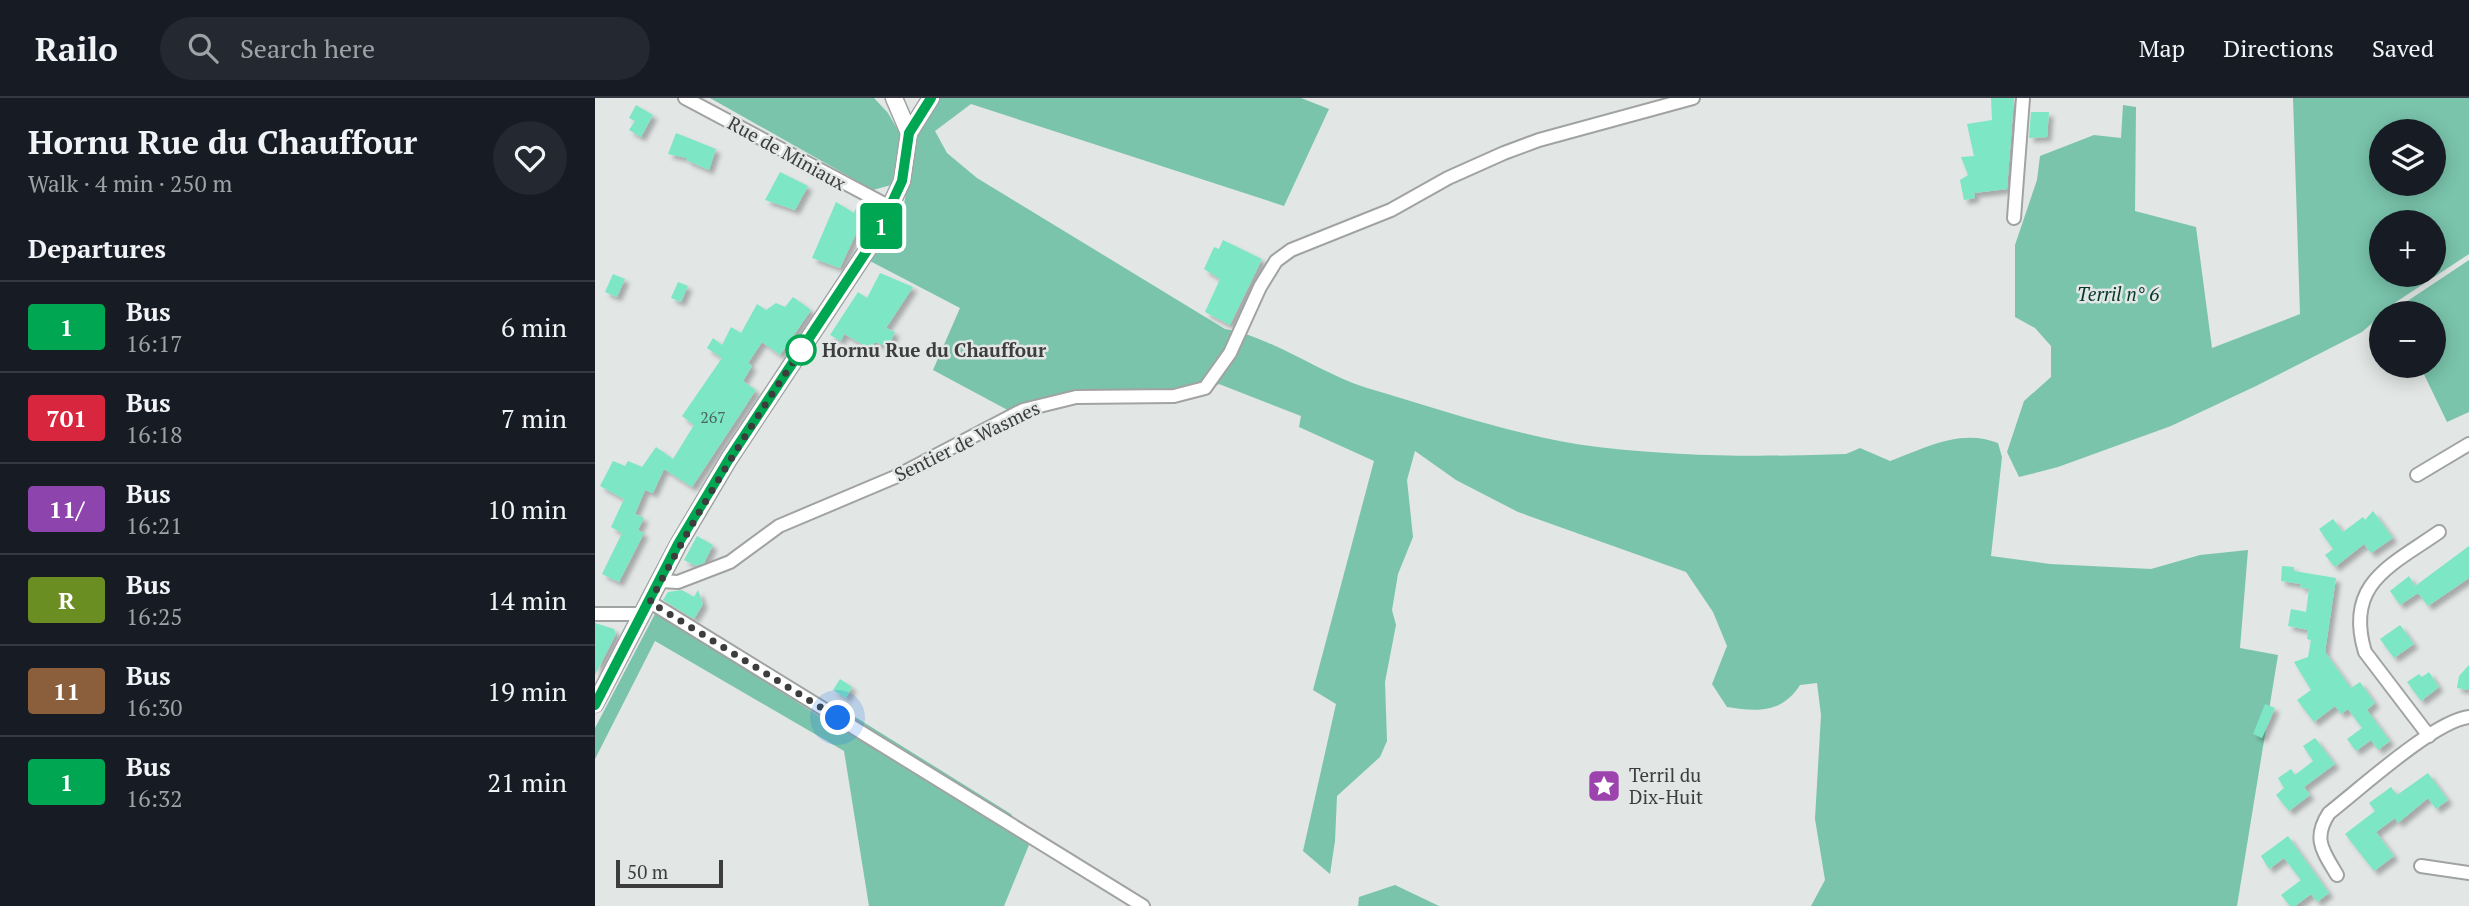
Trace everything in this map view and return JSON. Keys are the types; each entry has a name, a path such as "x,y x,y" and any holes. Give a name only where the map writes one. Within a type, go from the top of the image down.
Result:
{"street":[{"name":"Rue de Miniaux","path":"685,98 890,207"},
{"path":"894,98 909,133"},
{"path":"595,705 678,544 729,459 876,237 902,181 909,133 931,98"},
{"name":"Sentier de Wasmes","path":"661,581 678,582 730,562 779,526 895,477 1023,410 1076,397 1174,397 1205,388 1230,353 1260,287 1276,261 1291,250 1391,210 1448,178 1504,153 1539,140 1693,98"},
{"path":"2014,218 2023,98"},
{"path":"2417,475 2469,444"},
{"path":"2429,736 2365,652 2361,638 2361,619 2366,596 2379,573 2439,532"},
{"path":"595,614 647,608 1143,906"},
{"path":"2337,875 2320,843 2320,827 2329,813 2429,736 2459,718 2469,717"},
{"path":"2421,866 2469,873"}],"green space":[{"path":"710,98 874,98 888,113 903,139 891,185 873,190"},
{"path":"940,98 1301,98 1329,109 1284,206 971,104 935,131 947,153 977,178 1225,329 1260,339 1331,374 1367,388 1539,437 1629,450 1784,456 1846,454 1860,448 1890,461 1943,442 1984,439 1998,443 2002,457 1991,556 2050,564 2151,569 2200,555 2248,550 2240,648 2278,655 2237,906 1811,906 1825,880 1815,819 1821,715 1817,683 1800,685 1777,706 1759,710 1727,707 1712,684 1727,646 1713,612 1686,572 1518,512 1456,480 1415,451 1407,480 1413,537 1398,574 1392,610 1396,625 1385,682 1387,741 1380,757 1337,796 1330,874 1303,851 1336,704 1313,690 1374,461 1299,427 1301,416 1219,384 1185,401 1084,403 1015,414 933,370 960,308 868,260 904,204 919,124"},
{"name":"Terril n° 6","path":"2293,98 2469,98 2469,254 2446,269 2446,210 2369,210 2369,287 2419,287 2398,301 2369,301 2369,326 2362,332 2171,426 2058,467 2019,477 2007,452 2024,401 2051,377 2051,346 2035,328 2015,317 2015,245 2037,180 2040,156 2094,135 2121,138 2123,105 2136,107 2135,211 2196,227 2212,348 2300,314"},
{"path":"2469,260 2469,412 2447,422 2426,378 2446,378 2446,301 2408,301 2428,287 2446,287 2446,275"},
{"path":"656,612 844,732 852,715 1011,814 1029,845 1004,906 869,906 844,751 655,641 595,759 595,728"},
{"path":"1395,885 1439,906 1358,906 1359,897"}],"building":[{"path":"1991,98 2014,98 2007,189 1974,193 1975,198 1964,200 1960,180 1968,175 1961,157 1974,156 1967,124 1992,120"},
{"path":"636,105 653,115 641,137 629,130 635,121 629,118"},
{"path":"2031,112 2049,112 2047,137 2029,138"},
{"path":"676,133 716,149 709,170 686,160 687,158 668,154"},
{"path":"780,172 808,186 795,210 765,200"},
{"path":"836,202 854,213 857,206 867,210 840,268 812,258"},
{"path":"1223,240 1262,259 1230,325 1205,312 1220,279 1204,269 1214,247 1219,249"},
{"path":"880,273 913,287 886,328 895,332 888,347 875,342 871,349 844,334 841,341 830,335 858,292 867,298"},
{"path":"613,274 625,279 617,297 605,292"},
{"path":"678,282 688,286 681,302 671,298"},
{"path":"793,297 811,310 780,355 762,342 748,363 752,366 743,381 756,390 692,487 664,469 653,493 645,490 635,514 644,518 638,530 644,533 619,582 602,574 622,533 611,527 624,499 600,486 613,461 625,466 628,461 642,467 656,447 673,459 694,425 682,416 722,358 707,348 713,338 722,345 731,327 741,333 757,304 766,310 776,303 785,307"},
{"path":"2373,511 2393,538 2371,553 2364,544 2335,567 2325,555 2333,549 2319,529 2333,519 2343,532 2363,517 2365,520"},
{"path":"697,536 713,545 704,563 696,566 684,560"},
{"path":"2469,546 2469,578 2428,606 2418,593 2400,605 2390,591 2409,576 2415,586"},
{"path":"2282,566 2294,567 2294,571 2336,578 2325,652 2351,688 2360,682 2375,703 2367,710 2390,741 2378,750 2371,740 2356,751 2347,739 2362,728 2348,709 2341,714 2335,706 2314,722 2297,700 2311,690 2294,662 2308,657 2311,640 2307,639 2308,630 2288,626 2291,609 2306,612 2309,589 2300,587 2301,584 2281,581"},
{"path":"682,590 694,597 698,590 703,604 694,619 663,600 668,592"},
{"path":"595,623 614,629 616,634 595,675"},
{"path":"2400,625 2414,644 2394,658 2380,639"},
{"path":"2469,665 2469,690 2457,688 2459,676"},
{"path":"2429,672 2439,687 2421,701 2407,682 2419,674 2422,677"},
{"path":"840,679 852,687 846,698 833,690"},
{"path":"2265,704 2275,708 2262,738 2253,734"},
{"path":"2315,738 2335,764 2304,787 2310,795 2289,811 2276,795 2284,788 2278,778 2291,769 2295,775 2313,761 2303,746"},
{"path":"2428,773 2448,800 2436,809 2428,798 2398,823 2395,818 2376,832 2394,856 2374,871 2345,834 2375,811 2369,803 2391,787 2397,795"},
{"path":"2288,836 2329,893 2317,902 2311,894 2295,906 2290,906 2281,895 2301,880 2284,858 2269,869 2261,856"}],"bus line":[{"name":"1","path":"595,705 678,544 729,459 876,237 902,181 909,133 919,113 931,98"}],"place":[{"name":"Hornu Rue du Chauffour","path":"801,350"},
{"name":"Terril du Dix-Huit","path":"1604,786"}],"route":[{"path":"801,350 804,346 729,459 678,544 650,602 838,718"}]}
